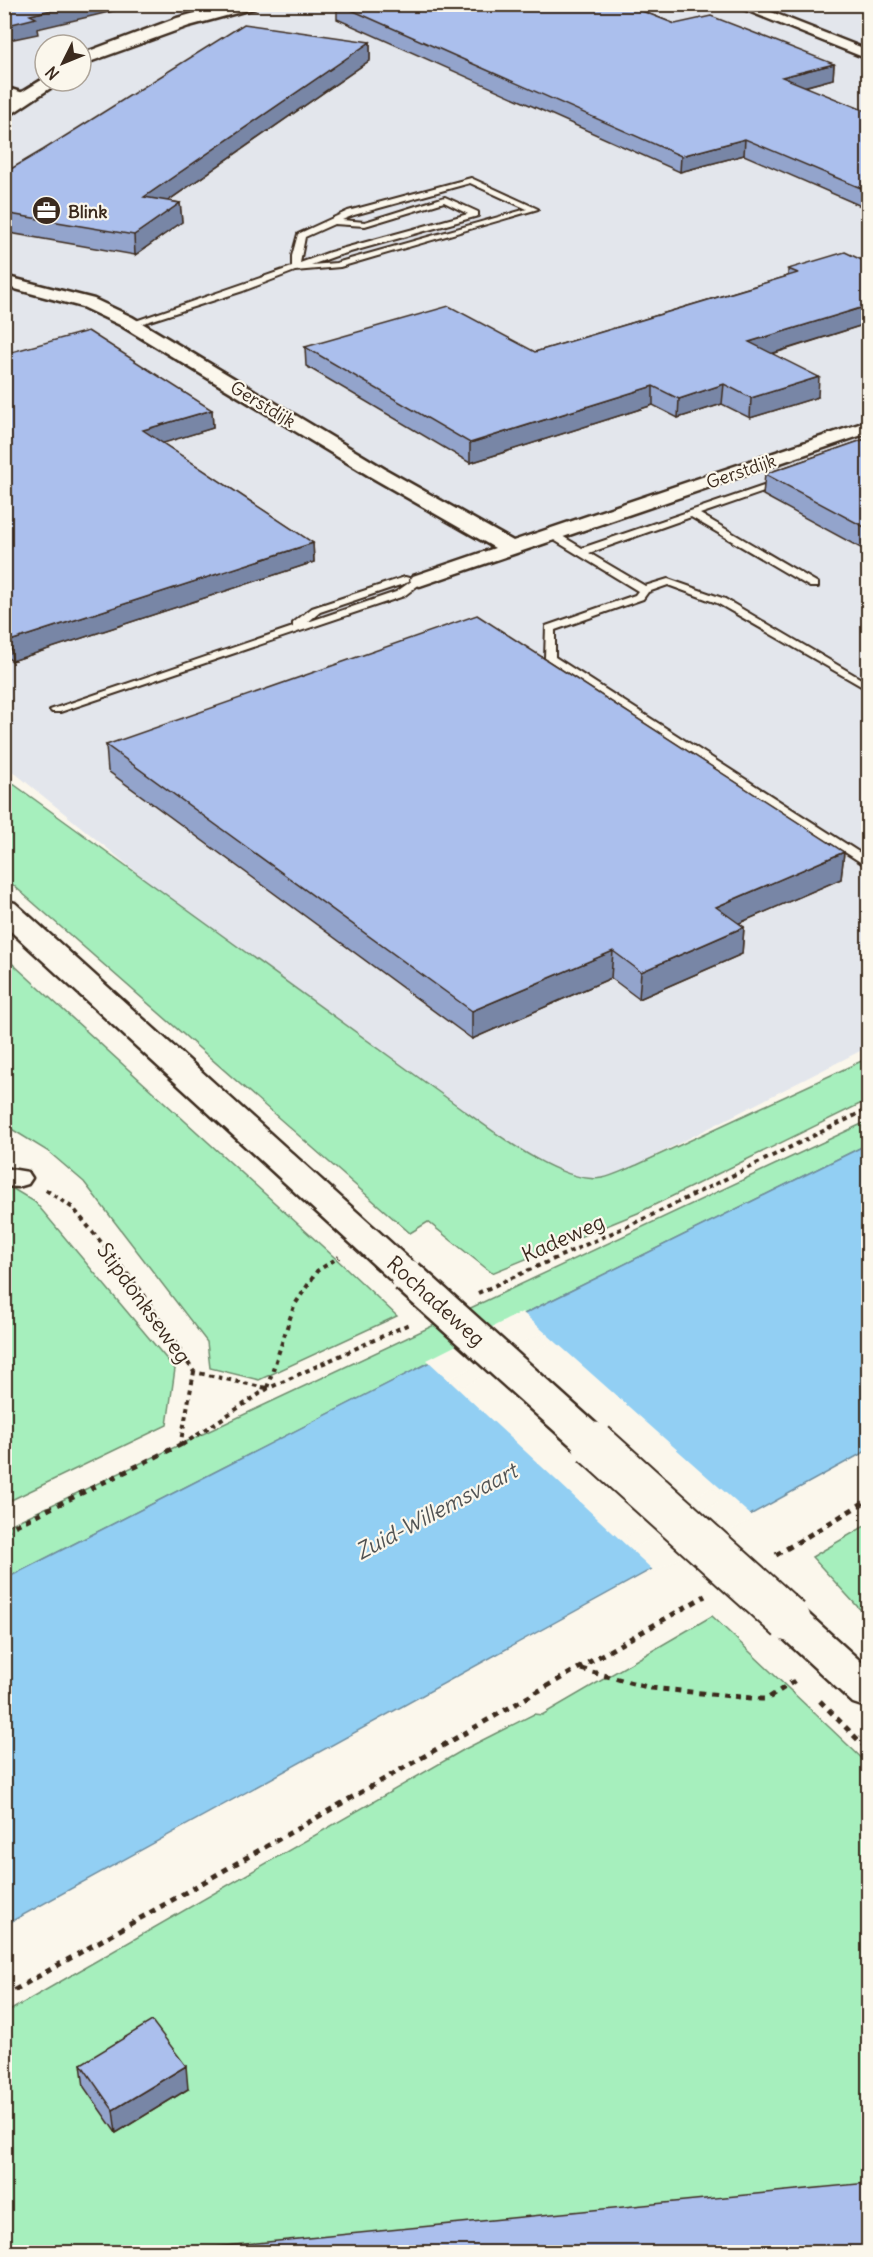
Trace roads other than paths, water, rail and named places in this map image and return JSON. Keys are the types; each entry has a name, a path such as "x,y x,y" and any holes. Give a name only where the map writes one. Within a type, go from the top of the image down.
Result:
{"main road":[{"path":"93,56 183,22 249,4"},
{"path":"4,111 10,96 33,82"},
{"path":"10,96 33,88"},
{"name":"Rochadeweg","path":"4,909 868,1692"}],"street":[{"path":"737,4 868,55"},
{"name":"Gerstdijk","path":"4,281 88,303 131,324 378,473 512,549"},
{"name":"Gerstdijk","path":"412,580 554,535 868,427"}],"lane":[{"path":"471,180 534,208 337,265 296,269 296,256 301,236 351,213 471,180"},
{"path":"131,324 333,255 475,213 445,199 365,224 332,222"},
{"path":"581,552 791,480"},
{"path":"692,514 814,585"},
{"path":"554,535 644,590"},
{"name":"Gerstdijk","path":"56,710 400,594 412,580"},
{"path":"868,687 721,601 668,582 644,590 639,597 550,628 550,658 868,863"}],"water":[{"name":"Zuid-Willemsvaart","path":"868,1144 868,1450 5,1925 5,1579 540,1306","holes":["539,1331 554,1344 461,1390 447,1377","714,1484 729,1499 635,1551 619,1536"]}],"place":[{"name":"Blink","path":"47,211"}]}
